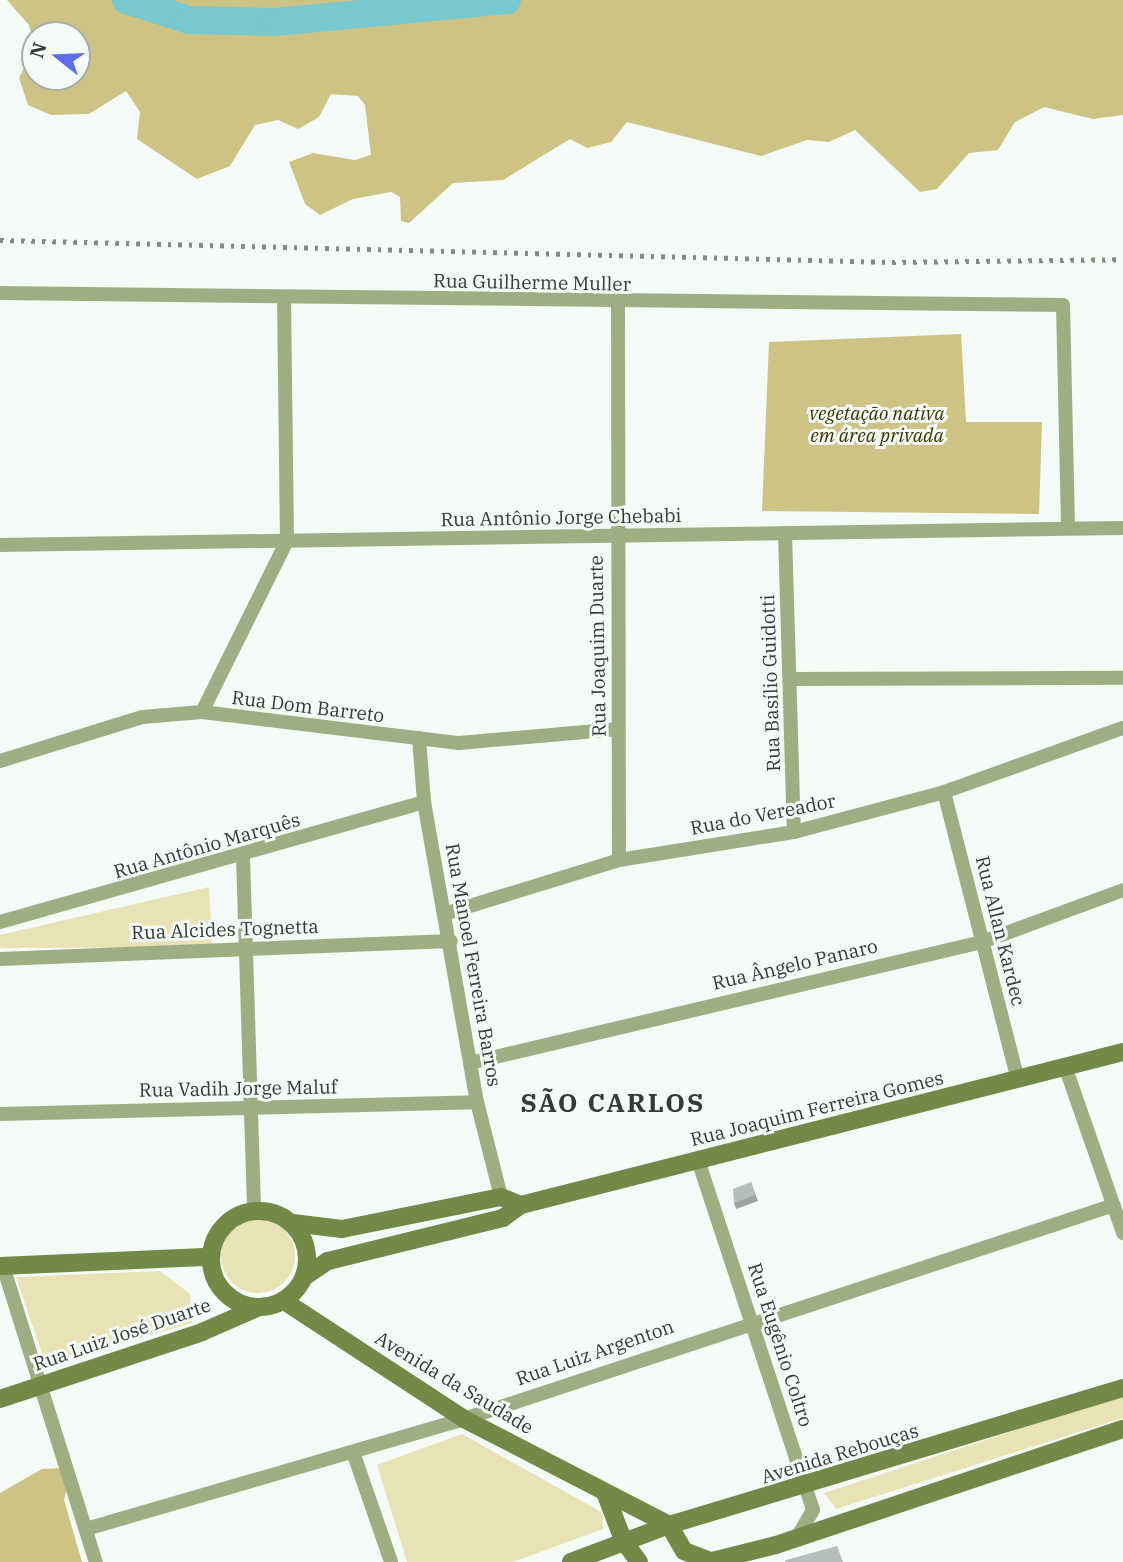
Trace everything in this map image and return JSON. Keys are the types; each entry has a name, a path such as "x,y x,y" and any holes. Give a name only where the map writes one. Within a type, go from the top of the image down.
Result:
{"main road":[{"name":"Rua Joaquim Ferreira Gomes","path":"304,1277 328,1261 503,1218 521,1205 1066,1069 1123,1052"},
{"path":"210,1257 225,1223 254,1209 293,1223 342,1230 500,1197 521,1205"},
{"path":"210,1257 230,1297 257,1308 284,1301 304,1277 306,1248 293,1223"},
{"path":"2,1266 210,1257"},
{"name":"Avenida da Saudade","path":"284,1301 464,1419 606,1495 669,1524"},
{"name":"Rua Luiz José Duarte","path":"0,1399 257,1308"},
{"name":"Avenida Rebouças","path":"571,1562 593,1559 623,1540 669,1524 806,1488 1123,1388"},
{"path":"669,1524 684,1551 710,1562 796,1539 1123,1429"},
{"path":"606,1495 623,1540 639,1562"},
{"path":"767,1562 776,1545"}],"street":[{"name":"Rua Guilherme Muller","path":"0,293 618,305 1063,305 1068,527"},
{"path":"202,712 287,541 284,299"},
{"name":"Rua Joaquim Duarte","path":"618,305 615,538 619,860"},
{"name":"Rua Antônio Jorge Chebabi","path":"0,545 615,538 1123,528"},
{"name":"Rua Basílio Guidotti","path":"785,533 794,832"},
{"path":"790,679 1123,678"},
{"name":"Rua Dom Barreto","path":"0,761 142,717 202,712 419,738 488,742 618,729"},
{"name":"Rua do Vereador","path":"447,913 619,860 794,832 944,792 1123,728"},
{"name":"Rua Manoel Ferreira Barros","path":"419,738 424,802 447,913 470,1063 500,1197"},
{"name":"Rua Allan Kardec","path":"944,792 1018,1080"},
{"name":"Rua Antônio Marquês","path":"0,922 243,857 424,802"},
{"path":"243,857 254,1209"},
{"name":"Rua Ângelo Panaro","path":"470,1063 982,942 1123,890"},
{"name":"Rua Alcides Tognetta","path":"0,959 451,941"},
{"path":"1066,1069 1123,1233"},
{"name":"Rua Vadih Jorge Maluf","path":"0,1114 477,1102"},
{"name":"Rua Eugênio Coltro","path":"698,1160 753,1319 806,1488 812,1517 796,1539"},
{"name":"Rua Luiz Argenton","path":"86,1529 464,1419 753,1319 1114,1205"},
{"path":"2,1266 42,1385 96,1562"},
{"path":"353,1452 391,1562"}],"shaded area":[{"path":"209,887 212,947 0,948 0,935"},
{"path":"258,1219 272,1222 284,1230 292,1242 295,1256 292,1270 284,1282 272,1290 258,1293 244,1290 232,1282 224,1270 221,1256 224,1242 232,1230 244,1222"},
{"path":"160,1271 190,1294 192,1323 46,1365 16,1277"},
{"path":"1123,1395 1123,1418 836,1509 824,1493"},
{"path":"462,1434 603,1513 603,1529 513,1562 407,1562 377,1465"}],"green space":[{"path":"7,0 1123,0 1123,115 1093,119 1044,107 1015,122 998,150 969,153 937,189 920,192 855,130 829,142 807,140 761,156 627,122 611,142 587,148 570,139 503,180 453,183 409,223 401,221 400,197 391,192 353,199 320,215 305,204 289,162 313,153 355,160 371,155 365,105 358,96 331,94 319,117 298,129 278,120 255,125 230,166 197,179 137,139 140,112 126,91 89,114 51,115 28,105 23,91 91,91 91,21 25,21"},
{"name":"vegetação nativa em área privada","path":"961,334 966,422 1042,422 1039,514 762,511 769,342"},
{"path":"62,1468 69,1479 64,1500 82,1562 0,1562 0,1493 42,1469"}],"building":[{"path":"751,1182 755,1195 734,1203 733,1189"},
{"path":"837,1546 843,1562 785,1562 786,1560"}],"waterway":[{"path":"126,0 189,20 275,22 507,0"}],"railway":[{"path":"0,240 892,262 1123,259"}],"district":[{"name":"SÃO CARLOS","path":"613,1103"}]}
